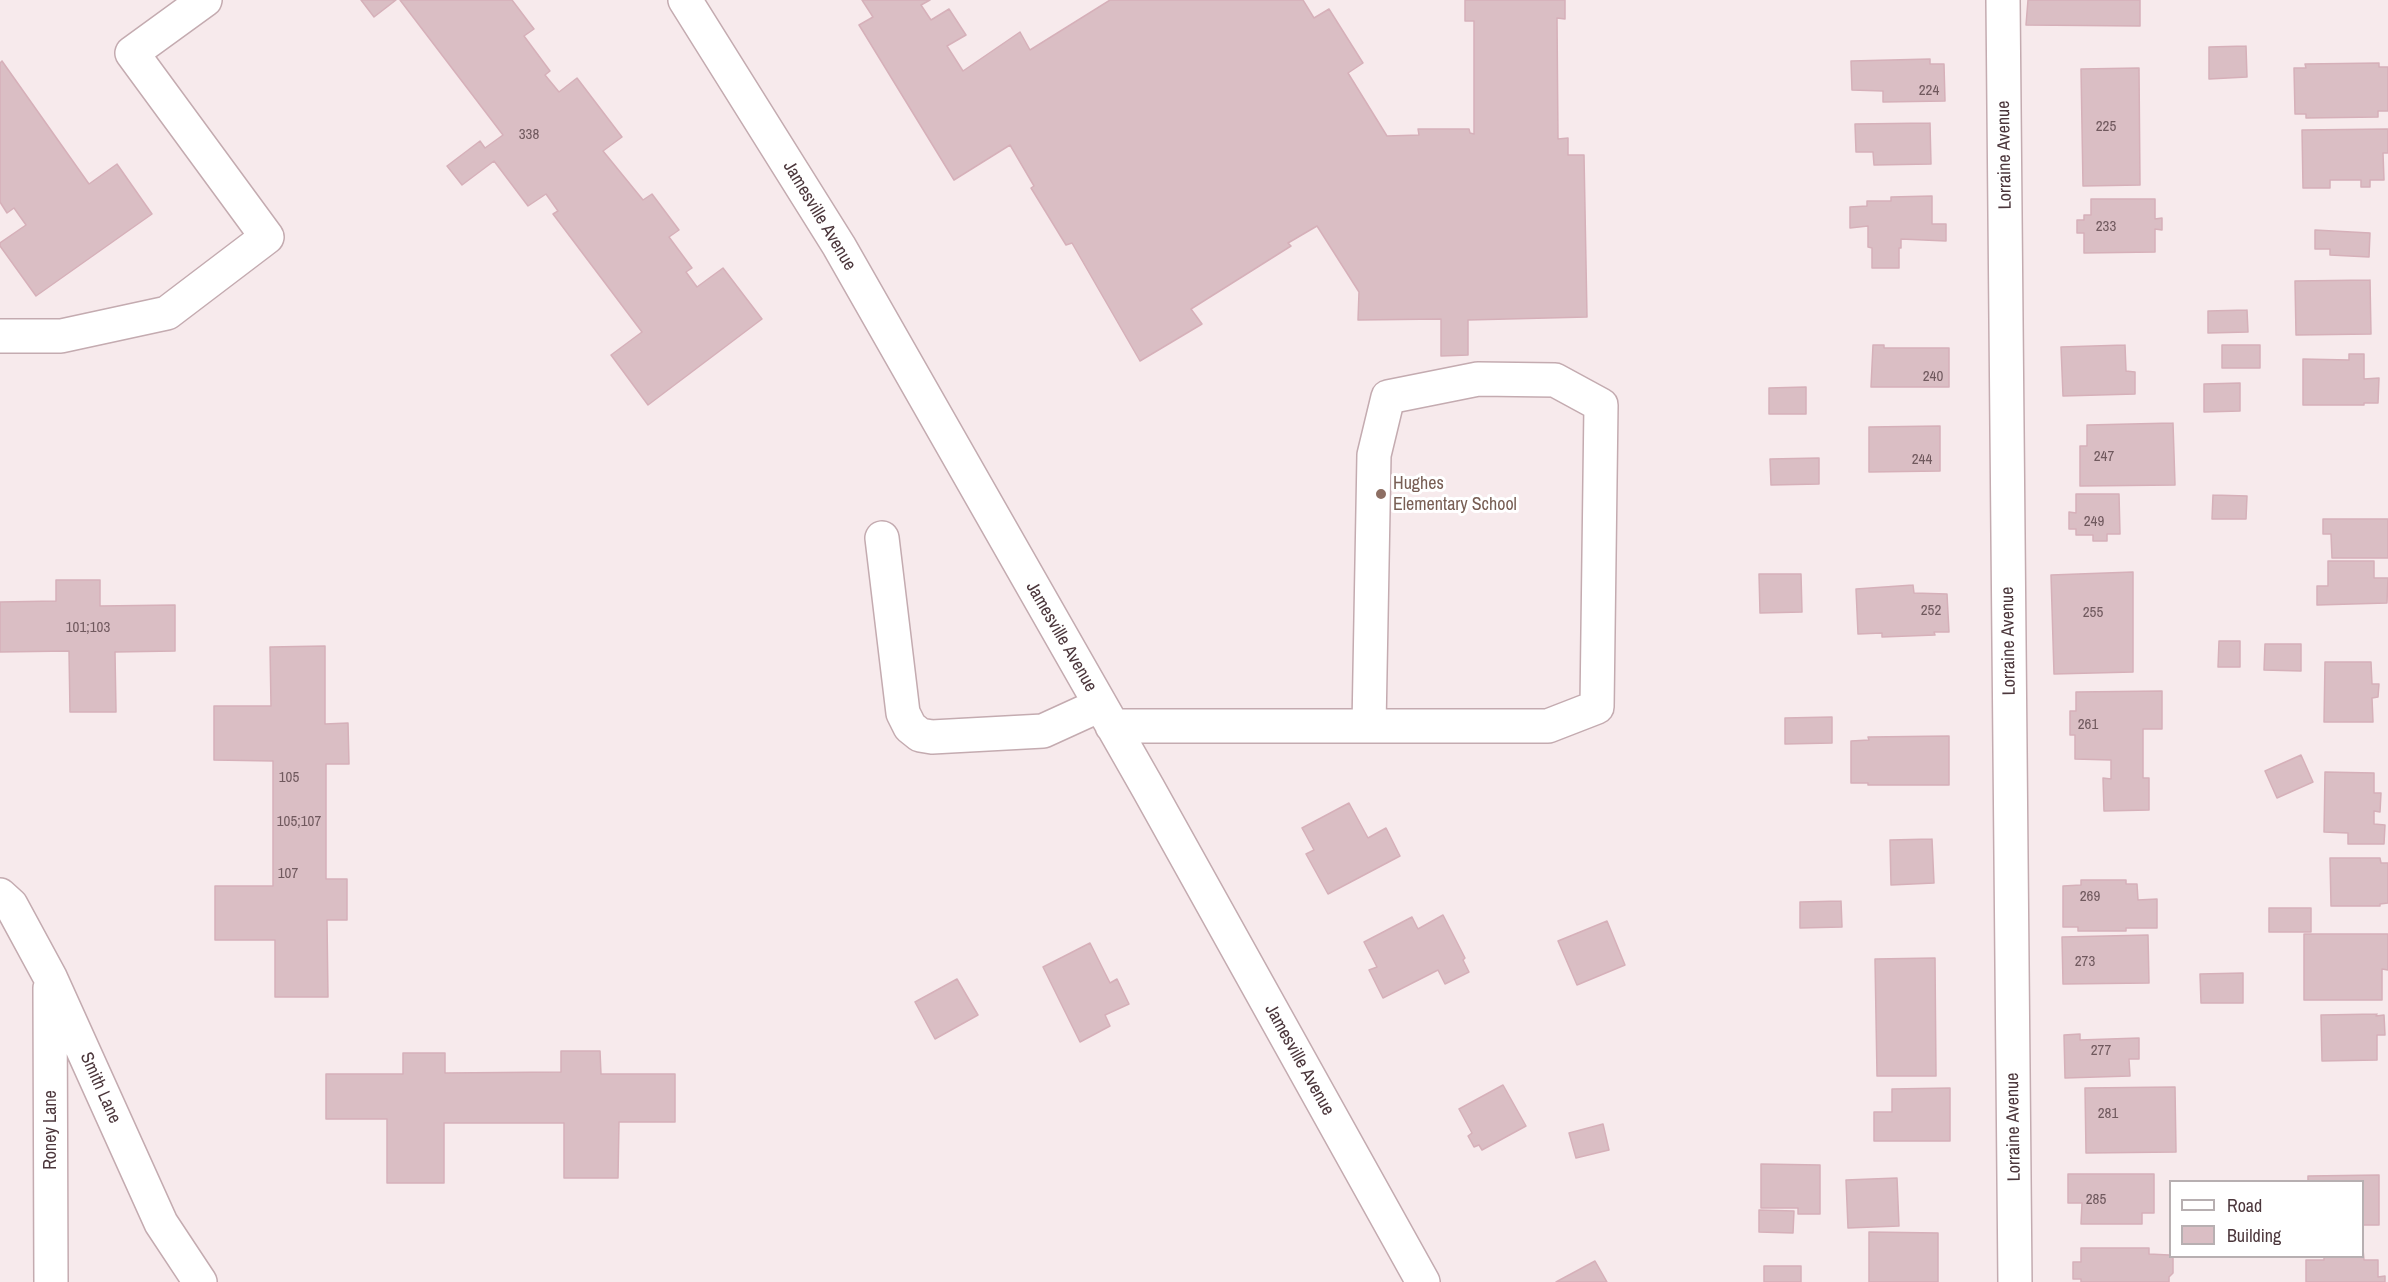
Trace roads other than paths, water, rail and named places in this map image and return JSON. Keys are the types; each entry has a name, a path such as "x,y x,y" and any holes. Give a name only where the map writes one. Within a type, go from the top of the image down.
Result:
{"street":[{"path":"0,336 61,336 167,313 267,237 132,53 205,0"},
{"name":"Jamesville Avenue","path":"685,0 839,246 1423,1282"},
{"name":"Lorraine Avenue","path":"2003,0 2015,1282"},
{"path":"882,538 903,713 910,727 920,735 932,737 1043,731 1065,723 1106,716 1369,726 1548,726 1597,707 1601,405 1555,380 1478,379 1388,397 1374,455 1369,726"},
{"name":"Smith Lane","path":"0,895 11,905 50,977 161,1223 201,1282"},
{"name":"Roney Lane","path":"50,977 51,1282"}],"place":[{"name":"Hughes Elementary School","path":"1381,494"}]}
